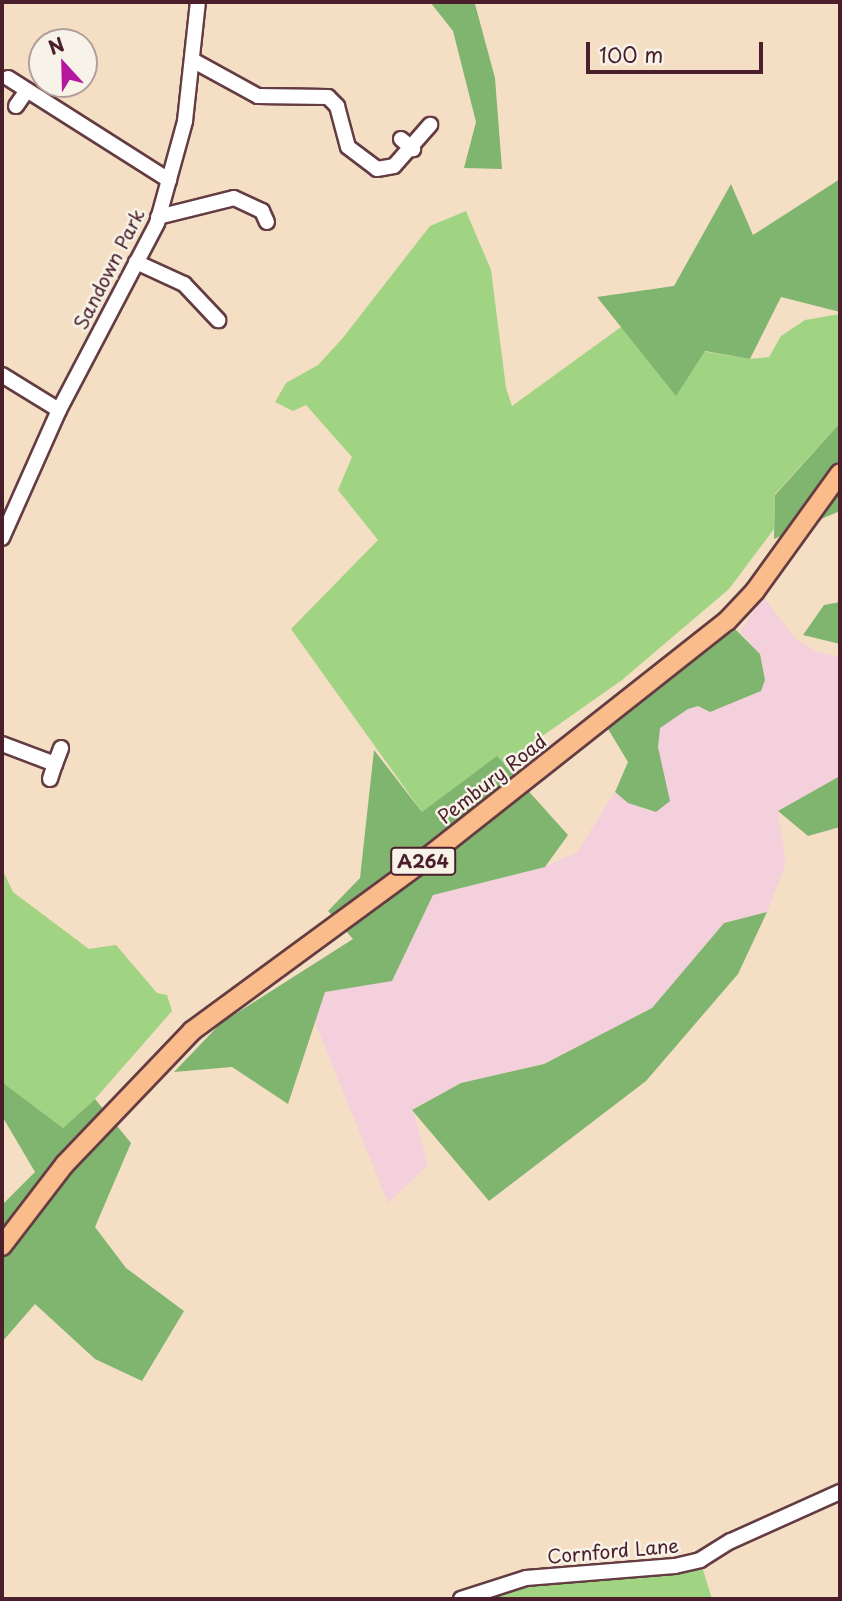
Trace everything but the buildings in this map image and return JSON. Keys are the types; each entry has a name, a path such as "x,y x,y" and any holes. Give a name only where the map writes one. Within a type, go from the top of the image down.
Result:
{"main road":[{"name":"Pembury Road","path":"2,1246 65,1164 192,1031 419,864 727,621 755,591 840,473"}],"street":[{"name":"Sandown Park","path":"2,538 59,410 158,217 185,121 194,61 198,2"},
{"path":"194,61 258,96 328,97 337,106 348,147 377,169 394,166 413,149 430,125"},
{"path":"8,78 169,180"},
{"path":"16,106 27,90"},
{"path":"401,139 413,149"},
{"path":"158,217 234,198 262,211 267,222"},
{"path":"136,261 184,284 218,320"},
{"path":"2,375 59,410"},
{"path":"2,744 55,764"},
{"path":"50,779 61,748"},
{"name":"Cornford Lane","path":"461,1599 526,1578 675,1566 700,1560 840,1492"}],"shaded area":[{"path":"763,597 796,639 818,652 840,657 840,776 778,811 786,863 767,912 724,923 652,1008 543,1064 461,1083 413,1109 428,1165 388,1203 315,1022 325,992 392,980 433,895 545,867 577,852 615,792 649,811 656,812 669,801 658,747 659,728 688,709 698,706 710,712 761,691 760,654 740,632"}],"green space":[{"path":"430,2 475,4 495,78 502,169 464,168 476,122 453,31"},
{"path":"840,179 840,312 781,297 750,359 705,351 676,396 597,297 674,286 731,184 753,235"},
{"path":"466,211 491,270 506,388 512,406 621,327 647,342 750,359 769,357 781,336 805,320 840,314 840,423 775,494 774,529 729,589 622,680 507,761 422,812 291,629 378,540 338,490 352,457 306,405 293,411 275,402 286,383 318,365 342,339 430,226"},
{"path":"840,423 840,511 774,539 775,495"},
{"path":"840,602 840,644 803,635 824,605"},
{"path":"727,621 760,654 765,680 761,691 710,712 698,706 688,709 660,728 658,747 670,801 656,812 628,803 615,792 628,762 602,719"},
{"path":"374,750 422,812 497,756 568,835 545,867 433,895 392,981 325,992 288,1104 232,1067 174,1072 221,1023 353,939 328,911 360,878"},
{"path":"840,776 840,827 808,836 778,811"},
{"path":"2,869 13,892 89,949 116,945 157,993 167,995 172,1011 95,1099 63,1128 2,1082"},
{"path":"767,912 738,974 646,1081 489,1201 412,1110 461,1083 544,1064 652,1008 724,923"},
{"path":"2,1082 63,1128 95,1099 131,1143 95,1227 126,1268 184,1311 142,1381 95,1359 35,1304 2,1342 2,1205 35,1172 2,1116"},
{"path":"700,1560 712,1599 461,1599 482,1590"}]}
